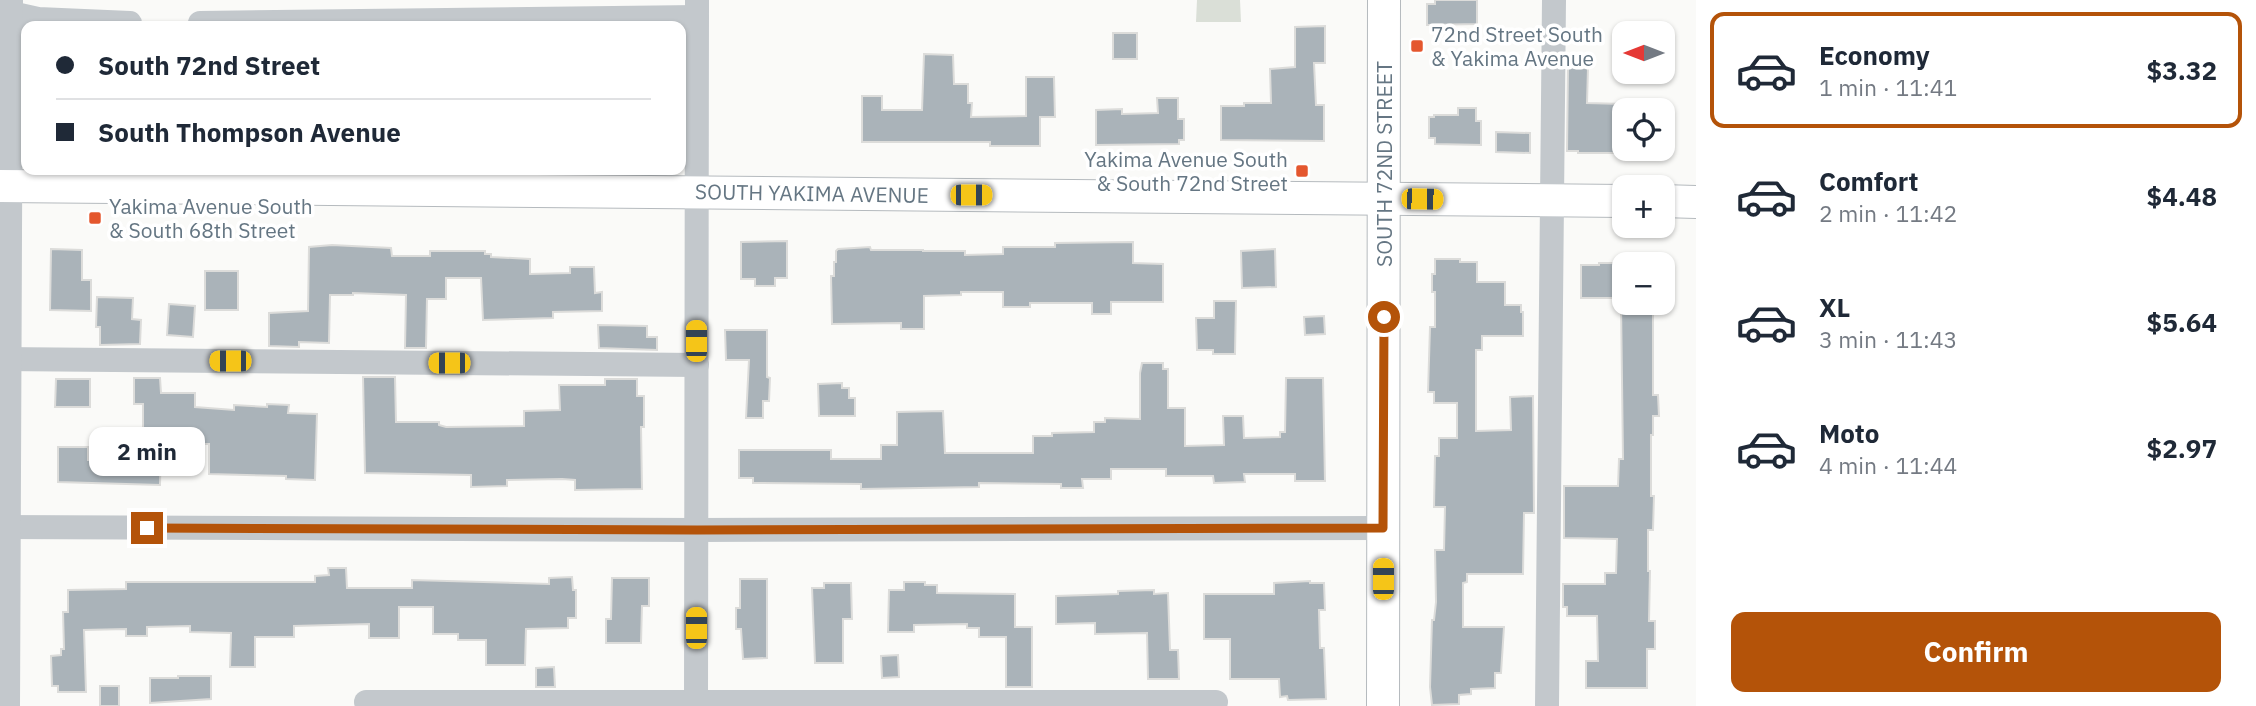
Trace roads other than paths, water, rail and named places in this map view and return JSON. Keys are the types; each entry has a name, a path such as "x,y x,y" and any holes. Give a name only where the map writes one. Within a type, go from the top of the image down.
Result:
{"main road":[{"name":"SOUTH 72ND STREET","path":"1382,706 1384,0"},
{"name":"SOUTH YAKIMA AVENUE","path":"5,186 1612,201"},
{"path":"1675,201 1696,202"}],"street":[{"path":"1547,706 1554,0"},
{"path":"6,701 5,186 8,9 38,19 84,21"},
{"path":"271,21 697,9 696,704"},
{"path":"5,359 697,365"},
{"path":"5,527 697,530 1383,528"},
{"path":"366,702 1216,702"}],"place":[{"name":"72nd Street South & Yakima Avenue","path":"1417,46"},
{"name":"Yakima Avenue South & South 72nd Street","path":"1302,171"},
{"name":"Yakima Avenue South & South 68th Street","path":"95,218"}]}
